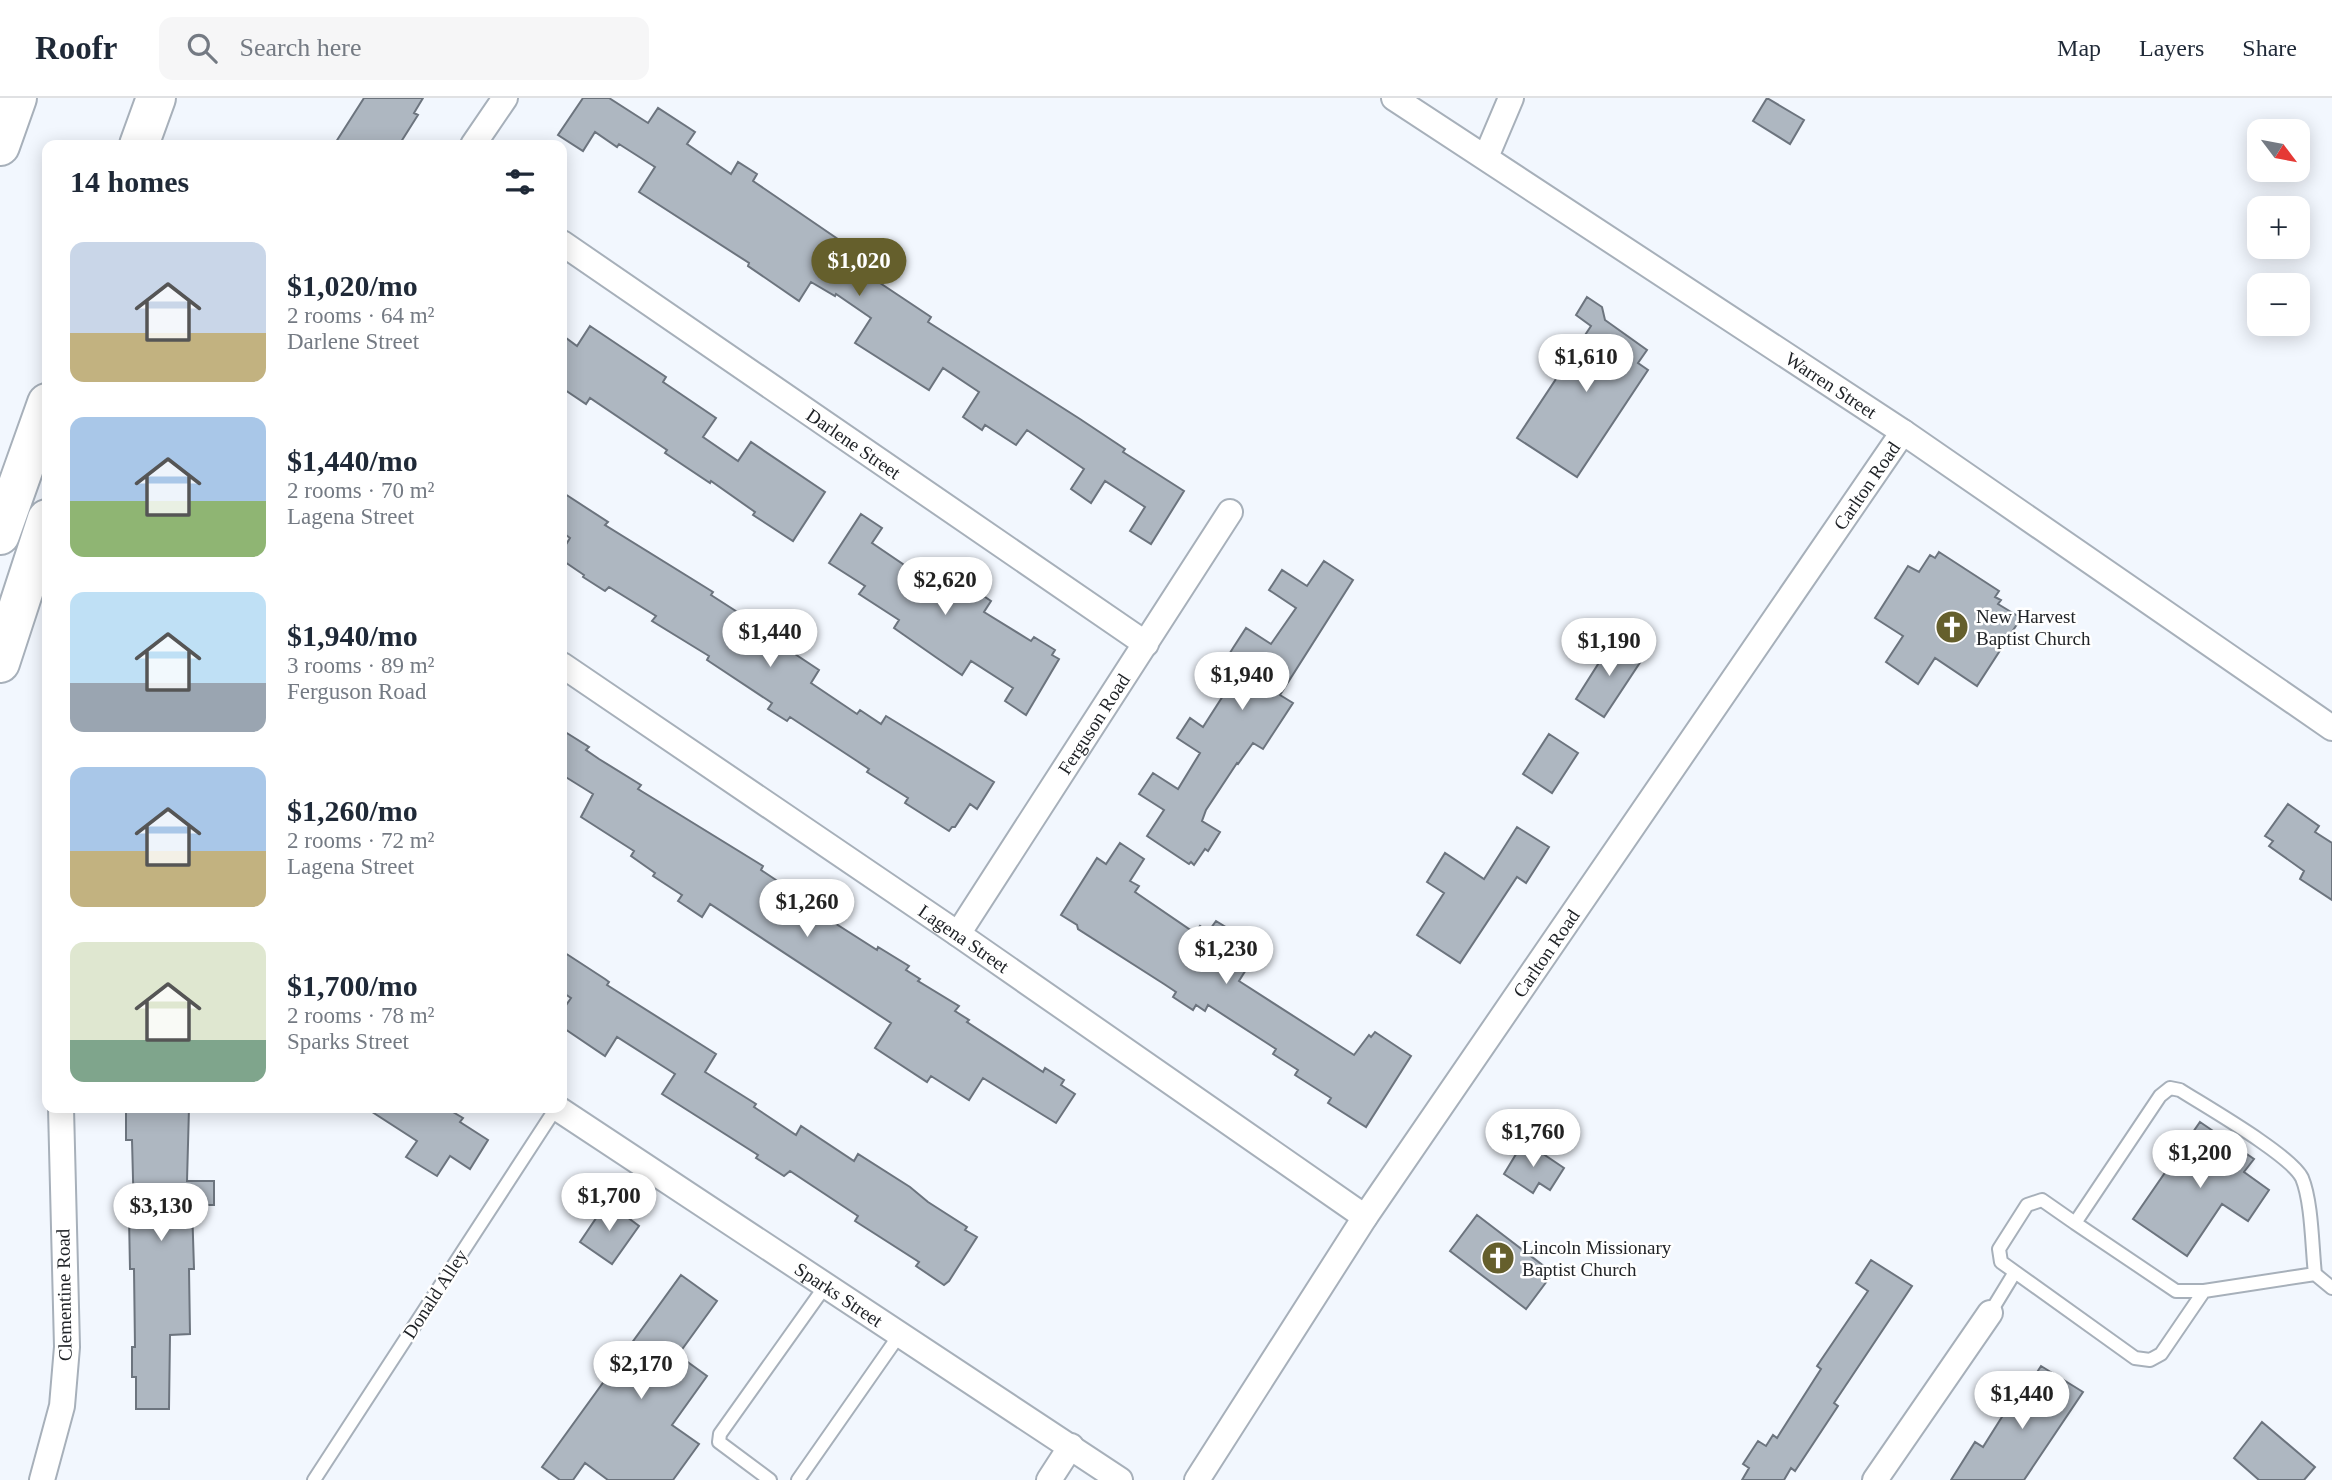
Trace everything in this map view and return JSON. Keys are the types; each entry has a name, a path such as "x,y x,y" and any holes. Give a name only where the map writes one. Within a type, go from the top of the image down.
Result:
{"highway":[{"path":"0,146 17,98"},
{"path":"141,140 156,98"},
{"path":"0,535 42,417"},
{"path":"0,663 42,534"}],"street":[{"path":"476,140 505,98"},
{"name":"Warren Street","path":"1394,98 1903,432 2332,728"},
{"path":"1486,157 1511,98"},
{"name":"Darlene Street","path":"567,246 1146,644"},
{"name":"Carlton Road","path":"1197,1480 1365,1217 1903,432"},
{"name":"Ferguson Road","path":"958,934 1230,512"},
{"name":"Lagena Street","path":"567,668 958,934 1365,1217"},
{"name":"Clementine Road","path":"42,1480 62,1406 66,1347 61,1113"},
{"name":"Sparks Street","path":"564,1113 1120,1480"},
{"path":"1875,1480 1990,1312"},
{"path":"1049,1480 1071,1446"}],"lane":[{"path":"2075,1223 2160,1096 2170,1088 2180,1090 2277,1153 2301,1177 2308,1207 2315,1274 2332,1288"},
{"name":"Donald Alley","path":"314,1480 553,1113"},
{"path":"2204,1291 2161,1354 2150,1360 2136,1358 2001,1262 1999,1249 2027,1205 2042,1200 2176,1291 2204,1291 2315,1274"},
{"path":"1990,1312 2015,1272"},
{"path":"770,1480 719,1442 720,1434 826,1285"},
{"path":"798,1480 900,1334"}],"building":[{"path":"364,98 423,98 414,113 418,115 402,140 337,140"},
{"path":"583,98 609,98 648,123 658,108 695,132 687,144 731,174 738,162 757,174 753,181 851,248 844,259 931,317 928,322 1080,419 1125,449 1123,452 1184,491 1151,544 1130,531 1145,507 1105,481 1091,503 1071,489 1084,469 1027,430 1016,445 985,425 982,430 963,417 979,392 943,368 929,390 855,343 871,318 836,294 835,296 811,282 799,301 748,266 749,263 639,192 655,167 595,132 583,151 558,135"},
{"path":"1767,98 1804,120 1790,144 1753,121"},
{"path":"1587,297 1602,307 1605,320 1647,350 1638,363 1648,370 1577,477 1517,438 1591,326 1576,315"},
{"path":"590,326 666,377 663,382 716,418 703,437 738,461 751,442 825,492 793,541 590,398 586,404 567,391 567,339 577,346"},
{"path":"567,495 608,522 605,525 713,592 711,595 767,631 768,636 819,670 811,683 857,714 860,710 881,724 886,716 994,782 977,809 970,804 955,827 949,831 905,803 908,798 867,772 869,769 790,717 787,721 768,709 772,703 707,660 709,656 652,621 656,616 609,587 605,591 583,577 584,575 567,563 567,543 570,538 567,536"},
{"path":"861,514 882,528 872,543 925,579 935,563 991,601 984,612 1031,641 1034,637 1055,650 1052,655 1059,659 1026,715 1005,701 1013,688 971,661 962,675 894,628 899,620 859,594 865,586 829,563"},
{"name":"New Harvest Baptist Church","path":"1939,552 1999,591 1995,597 2001,600 1998,604 2021,618 1977,686 1935,658 1918,684 1886,662 1903,636 1875,618 1908,566 1919,572 1930,555 1935,558"},
{"path":"1324,561 1353,580 1280,695 1293,703 1263,749 1253,743 1206,810 1202,821 1220,832 1208,851 1205,849 1194,865 1191,862 1189,864 1147,836 1164,810 1139,794 1153,773 1178,789 1200,753 1177,738 1190,718 1203,727 1228,688 1214,679 1246,628 1271,644 1296,608 1269,590 1282,570 1307,586"},
{"path":"1614,639 1643,658 1604,717 1576,699"},
{"path":"567,733 589,747 586,750 641,785 638,789 763,866 761,870 788,888 786,892 832,923 909,966 906,970 920,979 918,981 959,1006 955,1011 969,1020 967,1022 1043,1072 1045,1068 1064,1080 1061,1085 1075,1094 1056,1123 983,1078 969,1100 931,1076 927,1082 875,1048 891,1023 710,904 702,917 678,901 682,895 653,876 655,873 631,856 634,851 581,817 593,794 567,778"},
{"path":"1549,734 1578,753 1552,793 1523,774"},
{"path":"2288,804 2319,826 2315,832 2332,843 2332,900 2300,879 2304,871 2269,846 2273,841 2265,836"},
{"path":"1517,827 1549,847 1526,883 1517,877 1460,963 1417,935 1444,893 1427,882 1445,853 1484,879"},
{"path":"1120,843 1144,859 1130,881 1139,886 1135,892 1195,933 1200,926 1208,932 1216,921 1237,934 1234,937 1257,952 1239,981 1354,1055 1369,1035 1371,1037 1375,1032 1411,1056 1366,1127 1328,1103 1331,1098 1295,1075 1298,1070 1273,1054 1276,1049 1208,1005 1205,1011 1196,1005 1193,1010 1173,997 1176,992 1078,929 1077,925 1061,915 1097,858 1106,864"},
{"path":"567,954 609,982 607,985 716,1054 705,1072 756,1104 754,1107 796,1135 801,1126 854,1161 858,1154 967,1227 965,1230 977,1237 949,1281 944,1285 916,1266 919,1262 855,1221 858,1216 790,1171 784,1176 756,1158 758,1155 662,1094 675,1074 617,1037 605,1056 567,1030 567,1004 571,998 567,995"},
{"path":"126,1113 189,1113 187,1181 214,1181 214,1205 192,1205 194,1269 189,1269 190,1334 170,1335 169,1409 136,1409 136,1377 132,1377 132,1347 135,1347 134,1269 130,1269 129,1217 134,1217 132,1140 126,1140"},
{"path":"374,1113 454,1113 463,1118 460,1122 488,1140 470,1169 450,1156 437,1176 406,1157 417,1141"},
{"path":"2200,1122 2254,1159 2244,1172 2269,1190 2248,1221 2222,1204 2187,1256 2133,1219"},
{"path":"1524,1141 1564,1168 1550,1190 1539,1183 1533,1193 1504,1174"},
{"path":"607,1202 639,1226 612,1264 580,1242"},
{"name":"Lincoln Missionary Baptist Church","path":"1477,1215 1553,1273 1526,1309 1450,1251"},
{"path":"1871,1260 1912,1286 1834,1403 1838,1406 1795,1471 1791,1468 1784,1480 1742,1480 1749,1468 1743,1464 1758,1441 1766,1446 1773,1435 1777,1438 1821,1369 1817,1366 1868,1291 1856,1283"},
{"path":"681,1275 717,1301 678,1355 707,1376 672,1425 699,1444 673,1480 608,1480 585,1463 573,1480 560,1480 542,1467"},
{"path":"2041,1366 2083,1392 2024,1480 1951,1480 1975,1442 1983,1447 2022,1385 2027,1388"},
{"path":"2262,1422 2315,1467 2304,1480 2259,1480 2234,1458"}],"place":[{"name":"New Harvest Baptist Church","path":"1952,627"},
{"name":"Lincoln Missionary Baptist Church","path":"1498,1258"}]}
